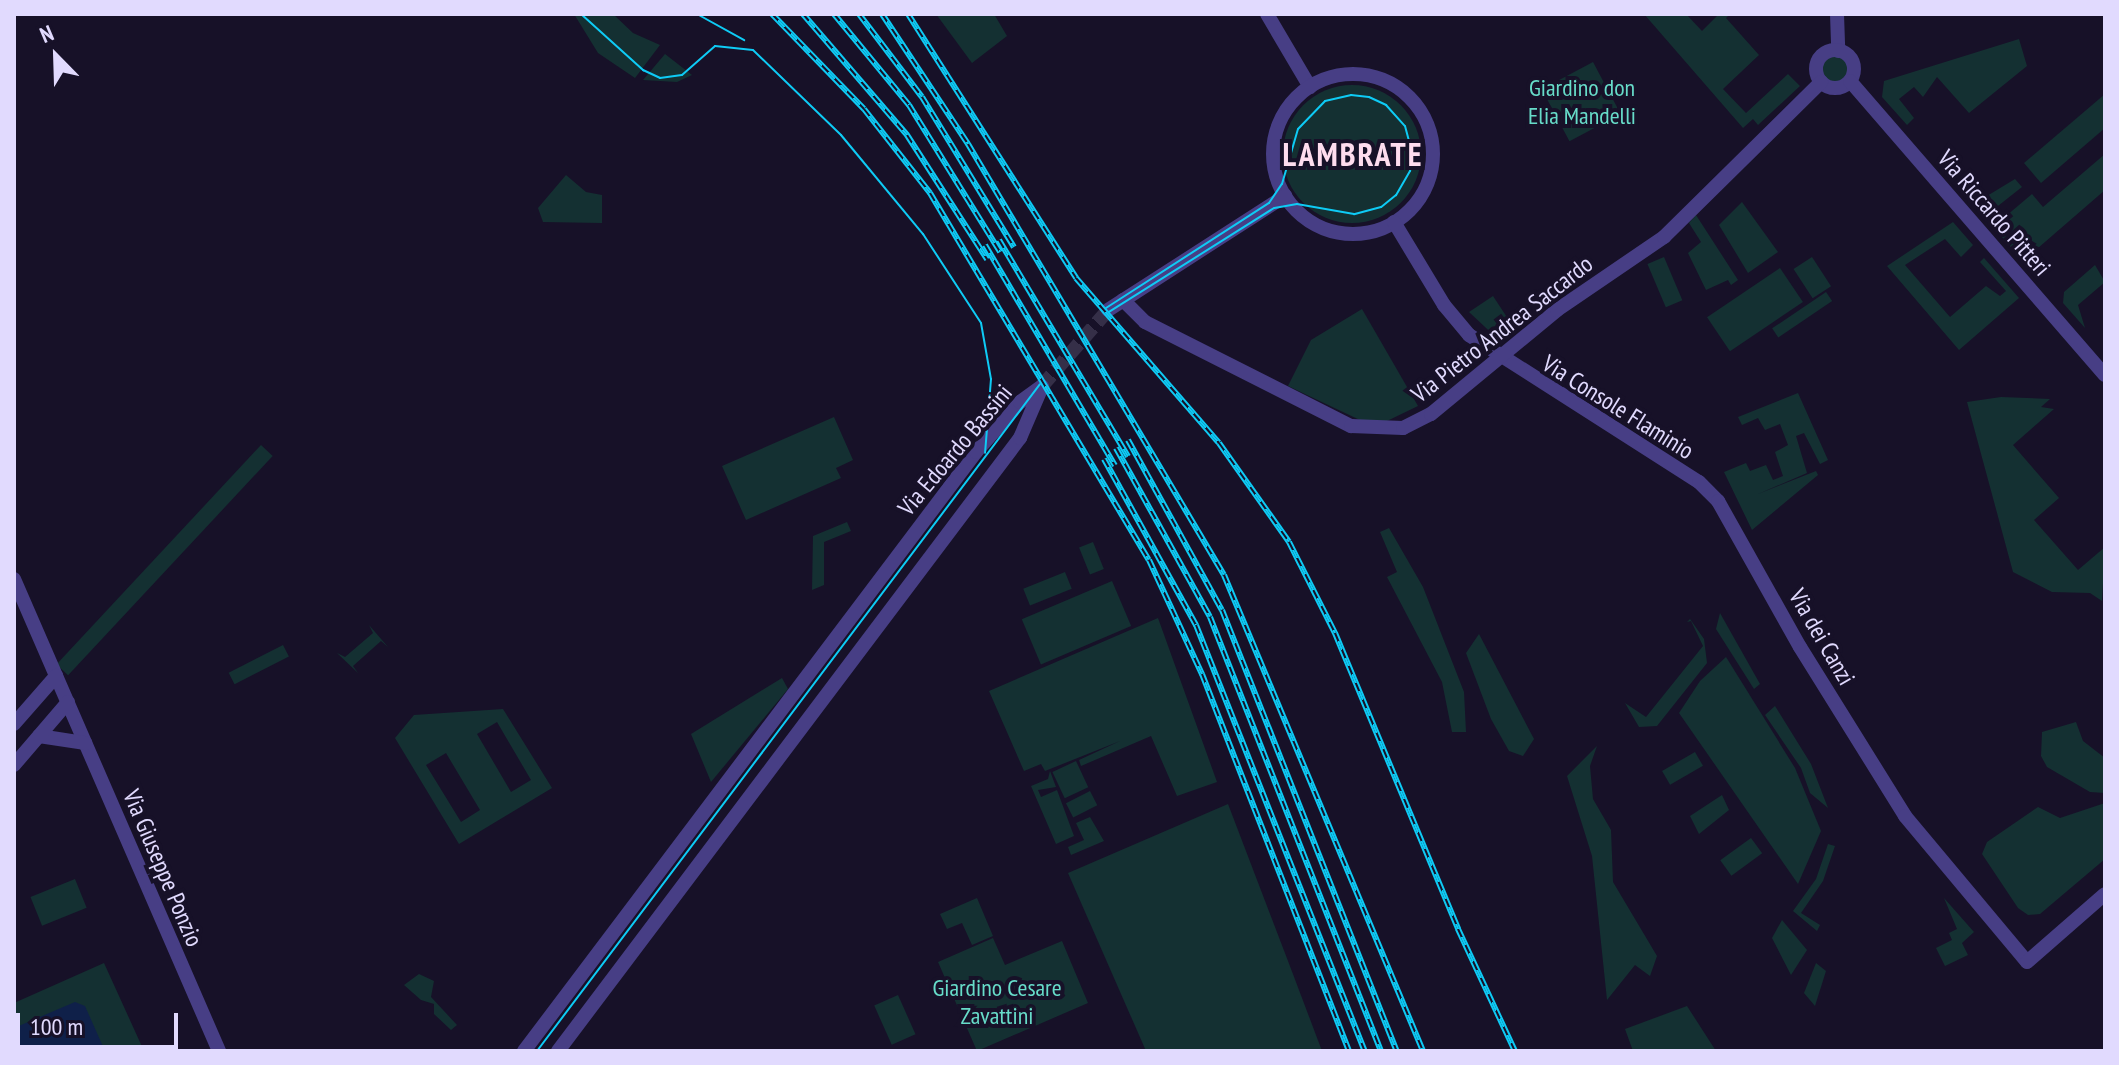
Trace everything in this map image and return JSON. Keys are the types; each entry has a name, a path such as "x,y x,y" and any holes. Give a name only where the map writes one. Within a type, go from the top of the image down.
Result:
{"street":[{"path":"1267,14 1310,87"},
{"path":"1837,14 1838,51"},
{"path":"1838,51 1852,62 1850,81 1835,88 1821,82 1818,61 1838,51"},
{"path":"1363,75 1390,83 1418,108 1432,140 1432,167 1423,193 1394,222 1370,232 1332,231 1309,220 1285,196 1274,166 1277,132 1286,111 1310,87 1335,77 1363,75"},
{"name":"Via Riccardo Pitteri","path":"1850,81 2105,375"},
{"name":"Via Pietro Andrea Saccardo","path":"1123,300 1145,322 1367,430 1417,423 1557,310 1664,237 1821,82"},
{"path":"1108,310 1285,196"},
{"name":"Via Console Flaminio","path":"1394,222 1449,313 1499,359 1699,482"},
{"name":"Via Edoardo Bassini","path":"524,1051 976,452 1020,402 1042,386 1020,438 558,1051"},
{"name":"Via dei Canzi","path":"1699,482 1731,520 1800,647 1905,816 2027,962 2105,894"},
{"name":"Via Giuseppe Ponzio","path":"14,579 219,1051"},
{"path":"14,724 56,676"},
{"path":"14,765 68,702"},
{"path":"39,736 85,743"}],"green space":[{"path":"574,14 613,14 633,33 660,45 635,78 598,53"},
{"path":"936,14 994,14 1007,36 972,63"},
{"path":"1644,14 1686,14 1702,31 1719,14 1730,14 1726,18 1759,55 1723,89 1746,113 1788,74 1800,86 1758,125 1753,119 1743,128"},
{"path":"2019,39 2027,66 1969,113 1937,77 1923,97 1914,87 1899,99 1914,118 1907,125 1882,97 1884,81"},
{"path":"665,54 692,75 677,82 643,80"},
{"path":"1835,56 1845,60 1849,70 1845,80 1835,84 1825,80 1821,70 1825,60"},
{"name":"Giardino don Elia Mandelli","path":"1593,62 1621,114 1569,141 1542,89"},
{"path":"1352,85 1379,90 1401,105 1416,127 1421,154 1416,181 1401,203 1379,218 1352,223 1325,218 1303,203 1288,181 1283,154 1288,127 1303,105 1325,90"},
{"path":"2105,94 2105,128 2041,183 2024,163"},
{"path":"2105,154 2105,190 2023,261 1993,227 2032,194 2043,207"},
{"path":"566,175 586,192 602,195 602,223 543,222 538,208"},
{"path":"2015,179 2022,187 1984,217 1978,209 1985,203 1982,199"},
{"path":"1742,202 1778,252 1748,273 1719,225"},
{"path":"1696,215 1738,280 1731,285 1728,280 1706,290 1688,253 1701,242 1689,223"},
{"path":"1953,222 1973,245 1961,257 1945,239 1905,265 1950,317 1986,286 2000,296 2006,291 1980,262 1984,258 2019,298 1959,350 1887,266"},
{"path":"1664,257 1682,300 1666,307 1647,264"},
{"path":"1812,257 1831,286 1813,298 1794,269"},
{"path":"2095,265 2105,282 2078,305 2085,328 2063,303 2064,292"},
{"path":"1780,268 1803,302 1730,351 1707,317"},
{"path":"1826,292 1832,301 1778,337 1772,328"},
{"path":"1493,296 1516,331 1501,342 1469,312"},
{"path":"1362,309 1418,406 1387,421 1362,421 1288,386 1311,340"},
{"path":"1798,393 1828,460 1820,464 1804,433 1796,436 1807,473 1758,494 1816,471 1818,475 1752,530 1724,472 1746,463 1750,471 1766,465 1773,480 1783,476 1775,452 1788,445 1780,424 1765,430 1758,418 1742,425 1738,417"},
{"path":"2001,397 2050,399 2041,407 2054,409 2013,445 2059,498 2034,520 2078,570 2105,547 2102,601 2090,593 2052,592 2013,572 1967,402"},
{"path":"834,417 853,460 836,468 841,478 746,520 722,466"},
{"path":"261,445 273,456 68,675 56,664"},
{"path":"847,522 851,531 824,542 824,585 812,590 813,536"},
{"path":"1389,528 1423,587 1464,692 1466,732 1452,732 1442,682 1387,577 1397,572 1380,532"},
{"path":"1093,542 1104,569 1090,575 1079,548"},
{"path":"1065,572 1072,589 1030,606 1023,589"},
{"path":"1112,581 1131,626 1041,664 1022,619"},
{"path":"1720,613 1760,684 1754,689 1716,629"},
{"path":"1158,618 1217,782 1177,796 1151,736 1081,766 1079,760 1120,741 1045,771 1041,764 1024,771 989,691"},
{"path":"1690,619 1704,639 1707,663 1657,726 1639,727 1625,703 1646,717 1703,646 1691,621 1687,622"},
{"path":"369,625 388,647 381,641 353,666 358,673 337,653 345,657 373,633"},
{"path":"1479,634 1534,739 1523,756 1509,751 1491,719 1466,653"},
{"path":"283,645 289,657 235,684 229,673"},
{"path":"1726,657 1795,768 1821,831 1798,884 1679,713 1700,681"},
{"path":"782,678 788,689 711,782 691,734"},
{"path":"1775,706 1811,764 1828,808 1810,793 1801,768 1765,715"},
{"path":"503,709 552,788 459,844 395,738 414,715","holes":["497,722 531,780 511,792 477,734","446,753 480,810 461,822 426,765"]},
{"path":"2076,722 2083,741 2105,758 2105,793 2090,792 2047,767 2041,756 2042,732"},
{"path":"1597,746 1590,766 1593,799 1611,830 1613,882 1657,956 1650,976 1635,965 1607,1000 1592,856 1567,776"},
{"path":"1695,752 1703,766 1670,785 1662,771"},
{"path":"1076,761 1088,787 1065,798 1052,772"},
{"path":"1050,771 1056,787 1038,790 1041,797 1057,790 1074,836 1056,844 1031,786 1048,779"},
{"path":"1090,791 1097,805 1073,818 1066,803"},
{"path":"1722,795 1729,810 1699,834 1690,816"},
{"path":"2105,803 2105,859 2040,914 2028,915 2018,908 1982,854 1987,842 2038,807 2060,818"},
{"path":"1228,804 1322,1051 1146,1051 1068,873"},
{"path":"1090,817 1104,841 1071,855 1068,847 1084,840 1076,823"},
{"path":"1751,838 1762,853 1731,876 1720,860"},
{"path":"1828,844 1835,846 1823,881 1801,913 1820,925 1817,931 1793,911 1816,879"},
{"path":"75,879 87,908 42,926 30,897"},
{"path":"977,898 993,936 972,945 962,923 947,929 940,914"},
{"path":"1944,898 1974,932 1962,943 1968,955 1945,966 1936,948 1952,940 1949,933 1957,929"},
{"path":"1782,920 1807,950 1791,975 1772,938"},
{"name":"Giardino Cesare Zavattini","path":"993,938 1005,965 1062,941 1088,1003 977,1051 938,962"},
{"path":"104,963 144,1051 14,1051 14,1003"},
{"path":"1816,963 1826,971 1815,1006 1804,993"},
{"path":"419,974 434,981 431,997 457,1025 451,1030 434,1014 434,1004 421,1000 404,985"},
{"path":"898,995 915,1034 892,1045 874,1006"},
{"path":"1687,1006 1716,1051 1633,1051 1625,1029"}],"water":[{"path":"75,1002 85,1006 105,1051 14,1051 14,1028"}],"tunnel":[{"path":"1042,386 1108,310"}],"tram line":[{"path":"581,14 643,70 660,78 682,75 715,46 753,50 841,135 923,234 981,323 991,379 985,453"},
{"path":"697,14 744,40"},
{"path":"1106,308 1269,203 1282,184 1298,129 1325,101 1351,95 1369,97 1386,105 1405,126 1412,153 1410,171 1396,195 1381,207 1354,214 1297,204 1274,208 1109,312"},
{"path":"537,1051 1040,384"}],"railway":[{"path":"772,14 864,109 930,193 1149,560 1202,674 1349,1051"},
{"path":"803,14 907,135 987,259"},
{"path":"834,14 909,105 1000,252"},
{"path":"859,14 922,97 1014,247"},
{"path":"882,14 968,144 1224,575 1423,1051"},
{"path":"908,14 1076,278 1219,443 1289,542 1335,633 1458,929 1515,1051"},
{"path":"999,240 1128,456"},
{"path":"985,245 1115,466"},
{"path":"1128,440 1222,610 1397,1051"},
{"path":"1116,448 1210,617 1381,1051"},
{"path":"1104,459 1196,625 1365,1051"}],"district":[{"name":"LAMBRATE","path":"1353,154"}]}
